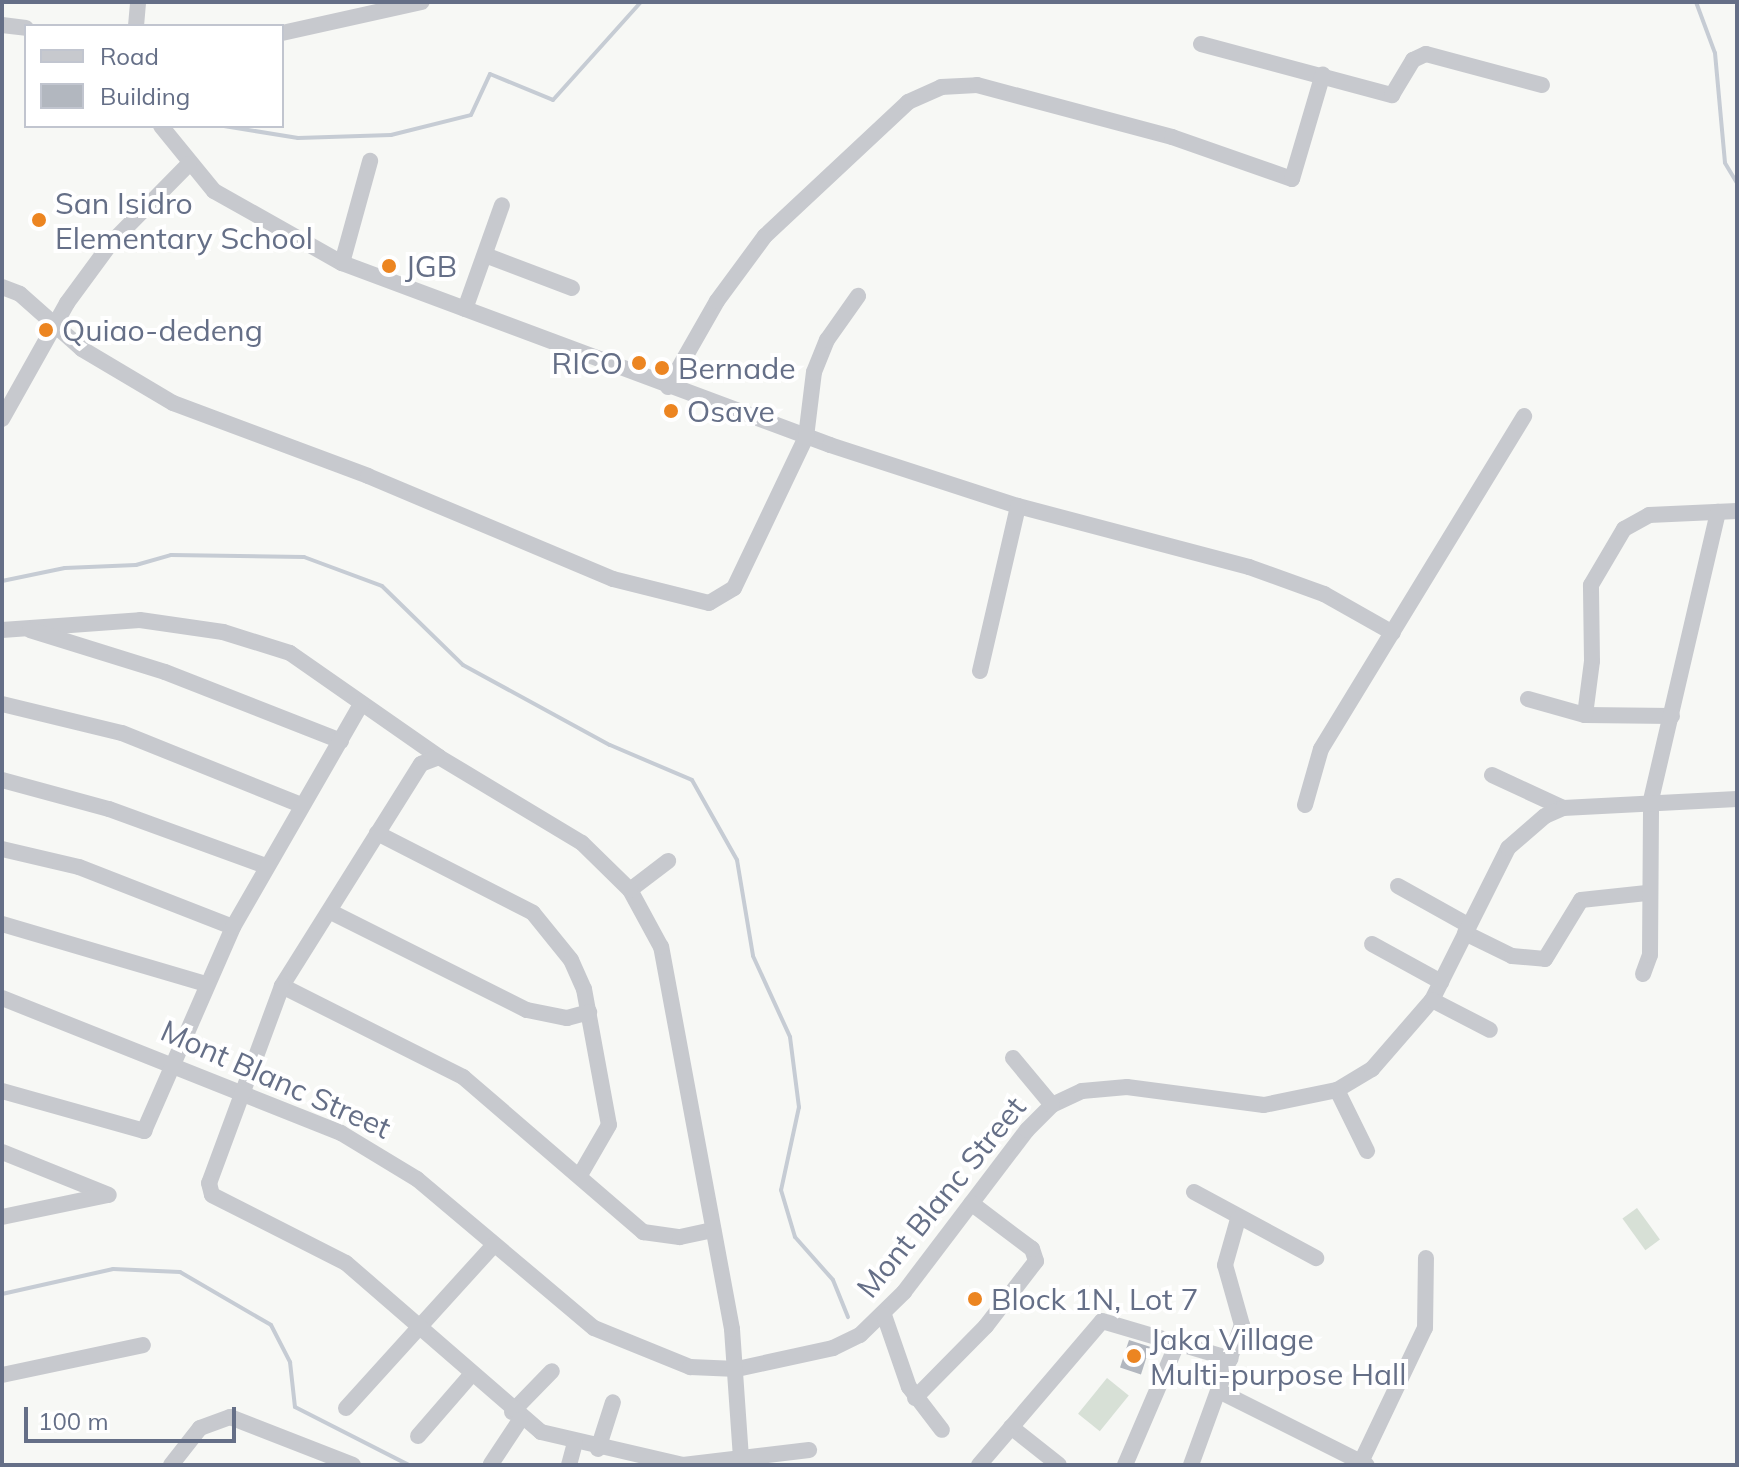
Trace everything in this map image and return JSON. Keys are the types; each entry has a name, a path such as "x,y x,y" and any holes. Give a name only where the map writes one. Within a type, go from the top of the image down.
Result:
{"street":[{"path":"136,24 138,2"},
{"path":"284,33 422,2"},
{"path":"2,25 24,28"},
{"path":"1201,44 1323,74 1392,95 1413,60 1426,54 1542,85"},
{"path":"668,387 717,301 765,236 908,102 941,87 977,85 1172,137 1292,179 1323,74"},
{"path":"162,128 214,191 253,217 342,263 806,437 1018,506 1249,567 1324,594 1393,633"},
{"path":"342,263 370,161"},
{"path":"2,419 56,322 111,243 189,164"},
{"path":"465,309 502,205"},
{"path":"485,255 572,288"},
{"path":"2,287 56,322 82,349 173,403 368,476 613,579 682,600 709,603 734,588 806,437 814,372 858,296"},
{"path":"1305,805 1321,749 1524,416"},
{"path":"980,671 1018,506"},
{"path":"1585,715 1592,661 1591,585 1624,529 1649,515 1737,511"},
{"path":"1643,974 1650,955 1647,893 1651,800 1718,512"},
{"path":"2,630 19,626 140,620 223,632 290,653 439,757 564,830 630,890 669,973 737,1369 741,1458"},
{"path":"19,626 165,672 341,741"},
{"path":"1528,699 1585,715 1672,716"},
{"path":"2,1091 144,1131 171,1060 233,927 299,804 362,703"},
{"path":"2,704 122,733 299,804"},
{"path":"439,757 412,771 331,912 282,986 246,1093 209,1183 212,1195 346,1263 516,1416 575,1443 683,1465 809,1450"},
{"path":"1492,775 1563,808 1651,800 1737,799"},
{"path":"2,780 109,809 266,866"},
{"name":"Mont Blanc Street","path":"2,998 171,1060 384,1156 572,1312 621,1343 690,1367 737,1369 833,1348 884,1315 1052,1105 1106,1087 1242,1105 1292,1103 1337,1090 1372,1069 1432,1000 1508,848 1563,808"},
{"path":"377,833 533,913 571,960 589,1012 609,1125 580,1175"},
{"path":"2,849 79,867 233,927"},
{"path":"630,890 668,861"},
{"path":"1398,886 1512,956 1545,959 1581,900 1647,893"},
{"path":"331,912 527,1010 567,1018 589,1012"},
{"path":"2,924 206,984"},
{"path":"1372,944 1441,982"},
{"path":"282,986 463,1077 643,1232 680,1237 713,1230"},
{"path":"1432,1000 1490,1030"},
{"path":"1013,1058 1052,1105"},
{"path":"1337,1090 1367,1151"},
{"path":"2,1152 109,1195 2,1217"},
{"path":"1194,1192 1238,1219 1316,1258"},
{"path":"915,1398 986,1326 1036,1261 1032,1249 971,1203"},
{"path":"1191,1465 1242,1325 1225,1265 1238,1219"},
{"path":"346,1408 494,1245"},
{"path":"1219,1391 1364,1464 1425,1328 1426,1258"},
{"path":"884,1315 915,1398 942,1430"},
{"path":"979,1465 1102,1321 1179,1339 1231,1359"},
{"path":"1125,1465 1179,1339"},
{"path":"2,1375 143,1345"},
{"path":"491,1464 516,1416 552,1371"},
{"path":"418,1436 471,1375"},
{"path":"598,1449 613,1402"},
{"path":"171,1465 200,1428 230,1417 353,1465"},
{"path":"1011,1427 1059,1465"},
{"path":"569,1465 575,1443"}],"shaded area":[{"path":"1637,1208 1660,1240 1645,1250 1622,1219"},
{"path":"1107,1378 1129,1396 1100,1431 1078,1414"}],"building":[{"name":"Jaka Village Multi-purpose Hall","path":"1129,1340 1150,1347 1141,1374 1120,1368"}],"waterway":[{"path":"236,128 298,138 391,135 471,115 490,74 553,100 641,2"},
{"path":"1696,2 1715,53 1725,163 1737,183"},
{"path":"2,581 65,568 136,565 171,555 304,557 382,586 463,665 610,745 692,780 737,860 753,956 790,1037 799,1107 781,1190 795,1237 833,1280 848,1317"},
{"path":"2,1294 113,1269 180,1272 271,1325 290,1362 295,1407 409,1465"}],"place":[{"name":"San Isidro Elementary School","path":"39,220"},
{"name":"JGB","path":"389,266"},
{"name":"Quiao-dedeng","path":"46,330"},
{"name":"RICO","path":"639,363"},
{"name":"Bernade","path":"662,368"},
{"name":"Osave","path":"671,411"},
{"name":"Block 1N, Lot 7","path":"975,1299"},
{"name":"Jaka Village Multi-purpose Hall","path":"1134,1356"}]}
